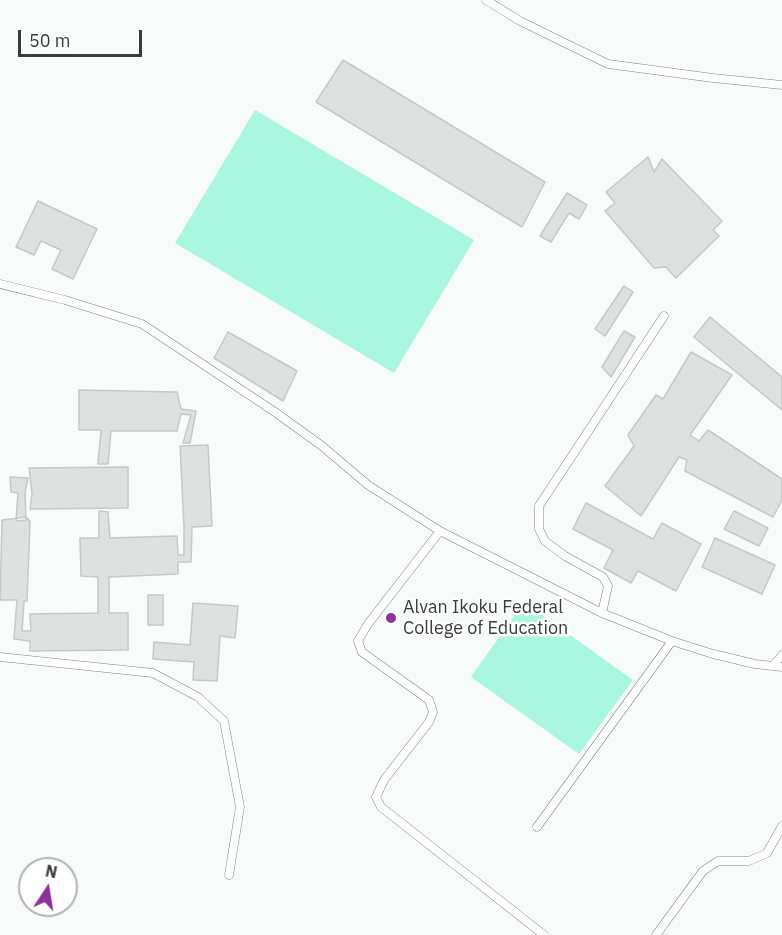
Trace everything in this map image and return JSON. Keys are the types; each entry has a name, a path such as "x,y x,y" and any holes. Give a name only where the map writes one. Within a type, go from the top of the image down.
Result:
{"lane":[{"path":"486,0 520,21 608,64 782,85"},
{"path":"0,284 65,300 142,324 275,412 322,446 368,485 440,531 602,613 724,657 755,664 778,666 782,655"},
{"path":"602,613 608,586 603,577 565,556 545,541 539,529 539,506 664,316"},
{"path":"440,531 368,624 358,641 362,652 429,700 433,712 429,723 384,780 376,797 381,807 544,935"},
{"path":"537,827 672,640"},
{"path":"0,657 153,673 198,697 224,721 240,807 229,875"},
{"path":"656,935 703,871 718,861 748,861 766,853 782,826"}],"green space":[{"path":"255,110 474,240 394,373 175,243"},
{"path":"524,602 633,680 579,754 471,677"}],"building":[{"path":"343,60 545,182 522,227 316,102"},
{"path":"648,157 654,172 662,159 722,221 713,230 719,236 676,278 666,267 654,268 605,211 615,203 606,192"},
{"path":"567,193 587,205 579,219 569,213 551,242 540,236"},
{"path":"38,201 97,229 73,279 52,269 61,250 41,241 34,255 16,247"},
{"path":"624,286 633,292 605,336 595,329"},
{"path":"710,317 782,377 782,410 694,337"},
{"path":"624,331 635,337 611,377 602,367"},
{"path":"228,332 297,371 283,401 214,358"},
{"path":"691,352 732,375 690,435 699,441 708,430 782,479 782,500 773,517 685,471 687,460 679,457 641,516 605,486 634,446 628,435 656,395 663,399"},
{"path":"79,390 177,392 181,409 196,411 190,443 183,443 191,415 181,414 177,431 111,431 108,464 98,464 101,430 79,430"},
{"path":"208,445 212,526 192,527 191,562 178,562 178,574 109,577 109,613 128,613 128,650 30,651 30,641 14,639 17,600 0,600 2,520 26,517 30,521 27,601 24,601 22,631 31,631 30,614 98,613 98,577 81,576 80,538 99,538 99,511 108,512 110,538 177,536 178,555 184,555 180,446"},
{"path":"128,467 128,508 30,509 32,494 29,468"},
{"path":"10,477 28,478 25,493 26,520 16,521 18,493 11,492"},
{"path":"586,503 653,539 662,523 701,544 676,591 638,571 631,583 604,568 613,550 573,529"},
{"path":"734,511 768,528 759,546 724,529"},
{"path":"715,538 775,565 762,594 702,567"},
{"path":"148,595 163,595 163,625 148,625"},
{"path":"193,603 238,606 235,638 220,636 217,681 193,680 194,662 153,659 154,642 190,645"}],"place":[{"name":"Alvan Ikoku Federal College of Education","path":"391,618"}]}
